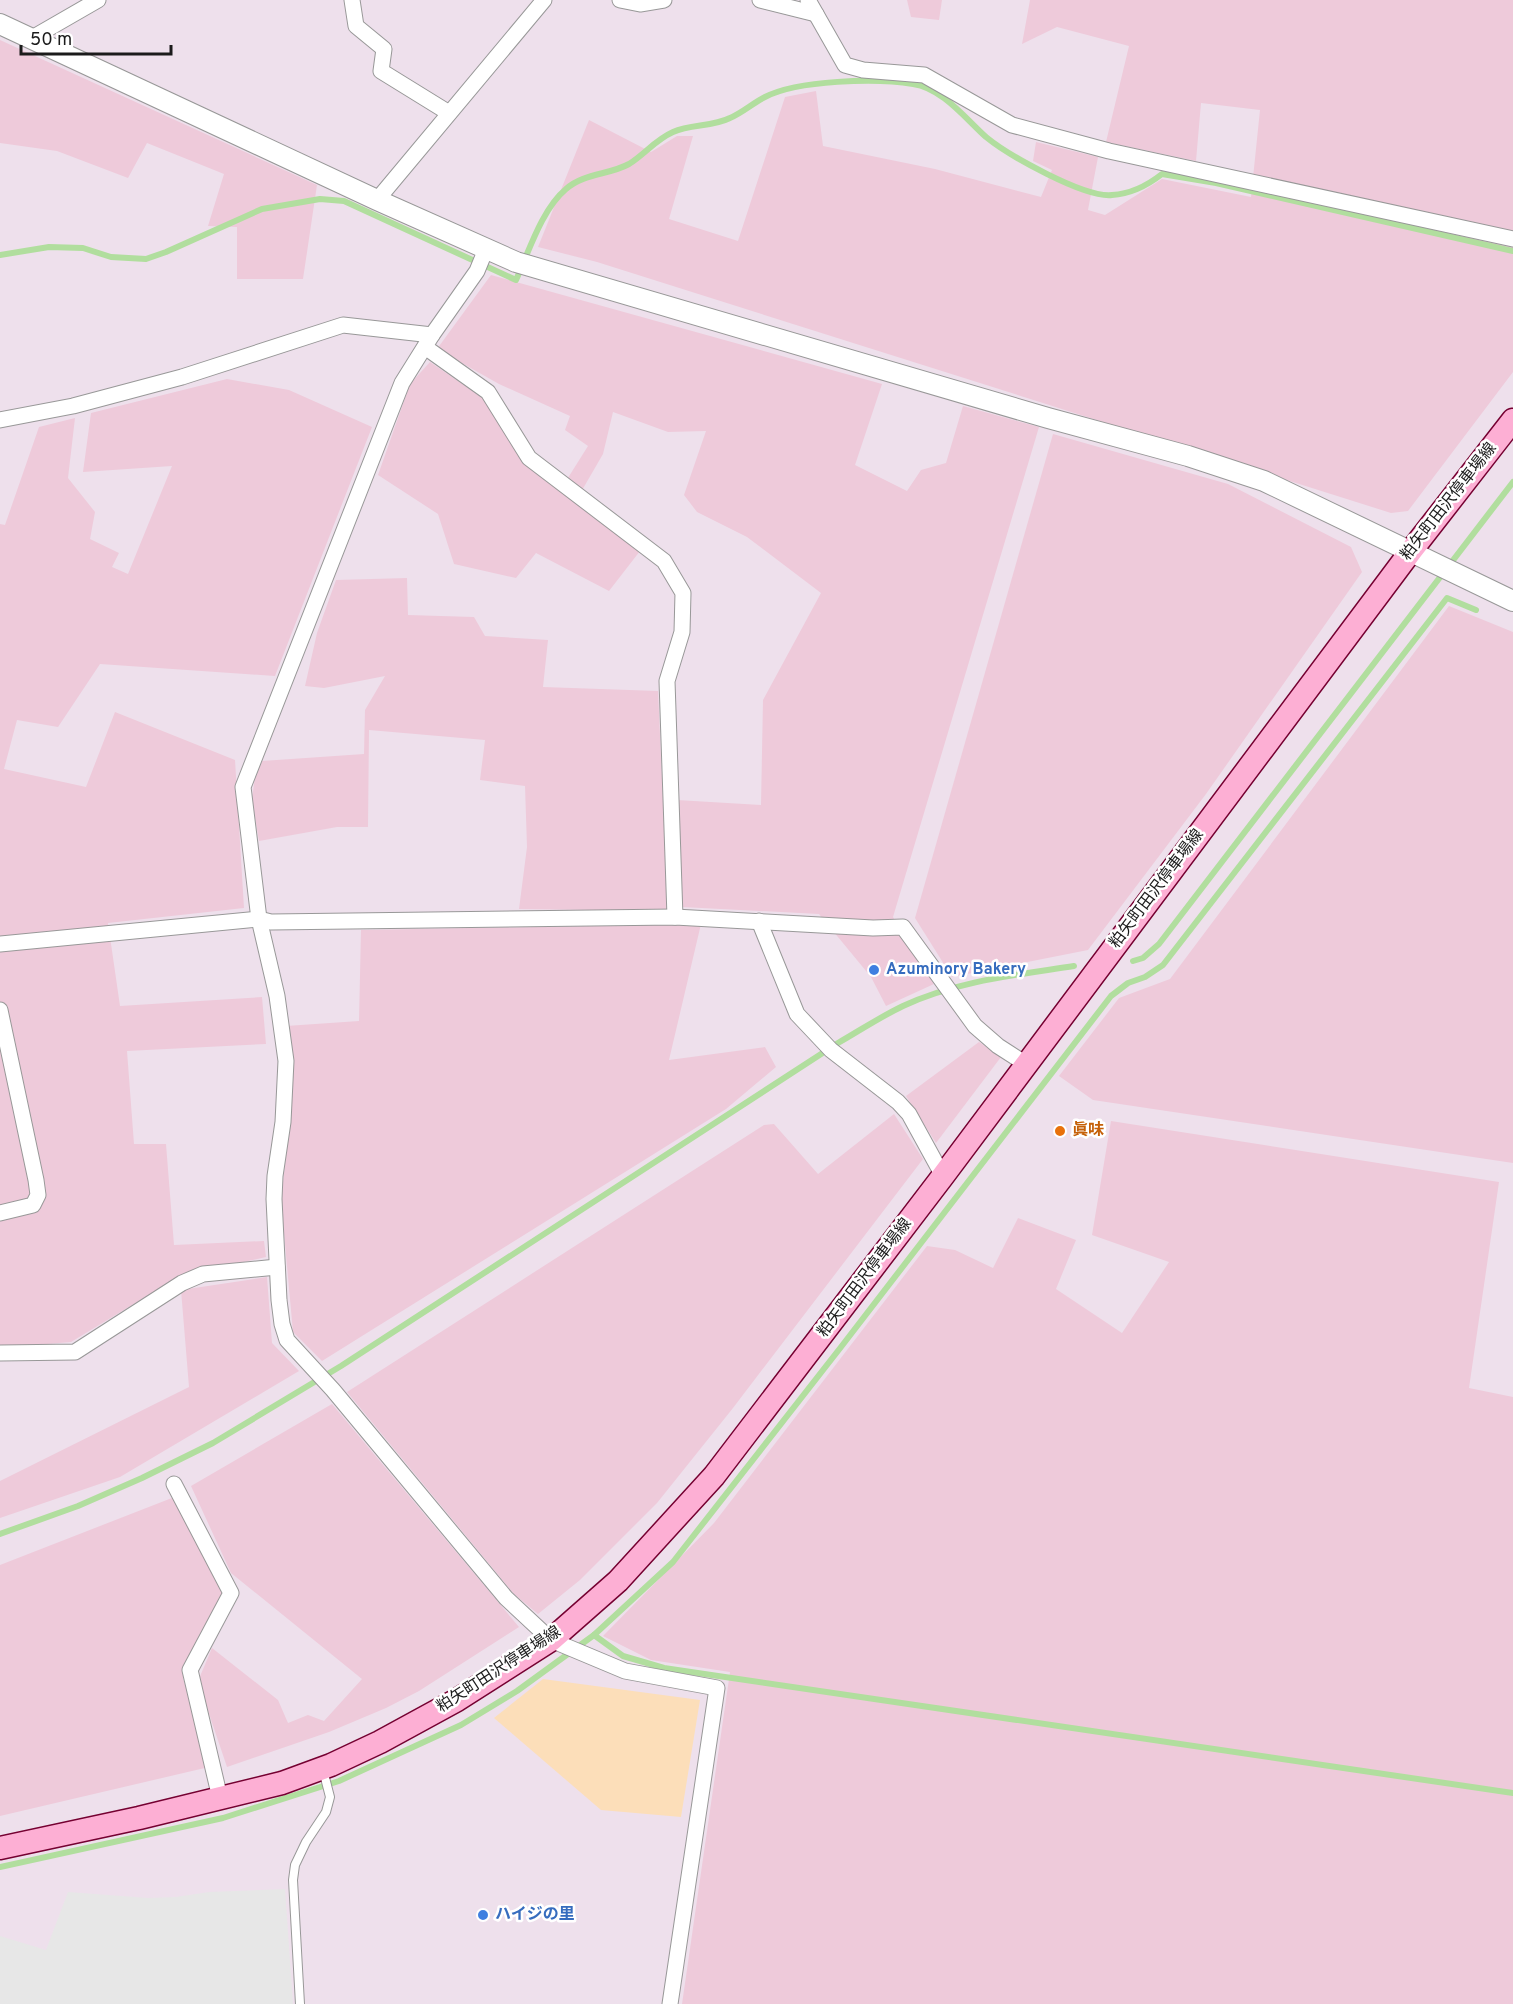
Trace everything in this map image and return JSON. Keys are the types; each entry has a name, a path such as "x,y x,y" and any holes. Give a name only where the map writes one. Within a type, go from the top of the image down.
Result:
{"main road":[{"name":"粕矢町田沢停車場線","path":"0,1848 282,1783 323,1768 380,1742 457,1700 551,1640 618,1581 714,1476 943,1176 1411,551 1513,420"}],"street":[{"path":"32,38 98,0"},
{"path":"352,0 356,26 384,49 381,71 449,113"},
{"path":"377,200 544,0"},
{"path":"620,0 640,4 664,0"},
{"path":"760,0 816,14"},
{"path":"808,0 844,65 863,70 924,75 1012,124 1109,151 1513,239"},
{"path":"0,24 377,200 482,259 516,262 538,268 1048,418 1188,456 1264,481 1513,601"},
{"path":"482,259 402,383 243,787 258,919 277,996 286,1060 284,1122 275,1176 274,1199 282,1324 287,1340 333,1390 506,1598 551,1640 625,1671 717,1688 670,2004"},
{"path":"0,420 73,406 182,377 343,325 428,341 488,392 529,458 664,561 683,593 682,632 667,681 675,917"},
{"path":"0,944 258,919 272,922 675,917 873,928 903,927 975,1026 987,1038 1026,1064"},
{"path":"759,921 797,1014 820,1040 898,1102 909,1114 943,1176"},
{"path":"0,1010 38,1196 33,1205 0,1213"},
{"path":"0,1353 75,1352 182,1283 203,1274 277,1268"},
{"path":"174,1484 231,1593 190,1670 220,1798"}],"lane":[{"path":"300,2004 293,1880 295,1865 302,1849 326,1812 330,1797 323,1768"}],"shaded area":[{"path":"907,0 942,0 939,20 911,17"},
{"path":"1030,0 1513,0 1513,372 1408,511 1391,513 597,262 538,247 589,120 651,152 677,136 693,136 669,219 738,241 785,97 816,91 823,146 935,169 1041,197 1052,170 1033,161 1036,142 1098,157 1088,210 1105,215 1162,179 1251,197 1260,110 1201,103 1196,161 1106,142 1129,46 1057,27 1022,44"},
{"path":"0,40 317,185 303,279 237,279 237,227 208,226 224,174 147,143 128,178 57,151 0,143"},
{"path":"491,275 882,384 855,465 907,491 921,470 946,463 963,406 1039,427 893,917 934,984 886,1006 871,977 819,914 682,907 677,800 761,805 763,700 821,593 747,537 697,512 684,495 706,431 668,432 613,412 603,454 581,492 566,481 588,446 565,430 570,416 499,384 437,349"},
{"path":"430,362 486,400 523,462 640,551 609,591 536,553 516,578 454,564 438,514 378,475 410,384"},
{"path":"227,379 289,390 372,427 275,676 100,664 58,727 17,720 4,769 86,787 115,712 235,760 244,908 108,923 120,1006 262,997 266,1044 127,1051 134,1144 166,1144 174,1245 264,1241 266,1257 180,1276 71,1342 0,1348 0,524 5,525 39,427 75,418 68,478 95,512 90,539 119,553 112,567 128,574 172,466 83,472 91,413"},
{"path":"1053,434 1228,484 1351,547 1362,572 1206,794 1088,950 952,977 915,918"},
{"path":"407,578 408,615 474,617 485,636 548,640 543,687 658,691 668,911 519,909 527,847 525,786 480,780 485,740 369,730 368,827 337,827 259,841 252,799 255,777 262,761 364,754 365,710 385,676 324,688 305,686 317,633 336,580"},
{"path":"1449,606 1513,632 1513,1163 1093,1100 1059,1076 1119,998 1170,979"},
{"path":"701,924 669,1060 765,1047 776,1067 726,1109 322,1361 293,1332 281,1200 292,1101 286,1026 359,1021 361,930"},
{"path":"979,1042 1001,1057 936,1143 906,1096"},
{"path":"894,1114 923,1159 733,1408 657,1503 580,1580 538,1614 514,1594 347,1392 764,1125 774,1124 818,1174"},
{"path":"1111,1121 1499,1182 1469,1388 1513,1397 1513,2004 682,2004 730,1672 651,1660 603,1636 714,1523 927,1246 955,1250 993,1268 1018,1218 1076,1240 1056,1289 1122,1333 1169,1262 1092,1235"},
{"path":"267,1277 272,1343 299,1371 120,1477 0,1518 0,1481 189,1387 181,1290"},
{"path":"332,1404 519,1627 419,1691 386,1708 329,1732 227,1767 198,1681 212,1648 278,1700 288,1723 308,1715 324,1721 362,1679 231,1573 191,1486"},
{"path":"177,1496 225,1590 183,1678 209,1767 0,1816 0,1565"},
{"path":"543,1679 700,1700 681,1817 601,1810 494,1718"},
{"path":"285,1889 293,2004 0,2004 0,1936 46,1950 68,1892 148,1898 209,1892"}],"waterway":[{"path":"0,255 49,247 83,248 111,257 146,259 262,209 320,199 344,201 516,280 543,219 557,197 573,184 629,164 673,132 723,121 779,91 817,84 859,81 913,84 934,91 986,137 1011,154 1066,183 1099,194 1112,195 1132,191 1162,174 1216,183 1513,251"},
{"path":"1133,961 1143,958 1159,944 1513,482"},
{"path":"0,1867 223,1818 339,1781 461,1725 517,1691 594,1635 673,1562 1111,996 1128,983 1145,977 1163,965 1447,598 1476,610"},
{"path":"0,1534 78,1506 213,1443 341,1366 838,1043 894,1010 944,990 1008,976 1074,966"},
{"path":"594,1635 623,1656 664,1668 1513,1793"}],"place":[{"name":"Azuminory Bakery","path":"874,970"},
{"name":"眞味","path":"1060,1131"},
{"name":"ハイジの里","path":"483,1915"}]}
